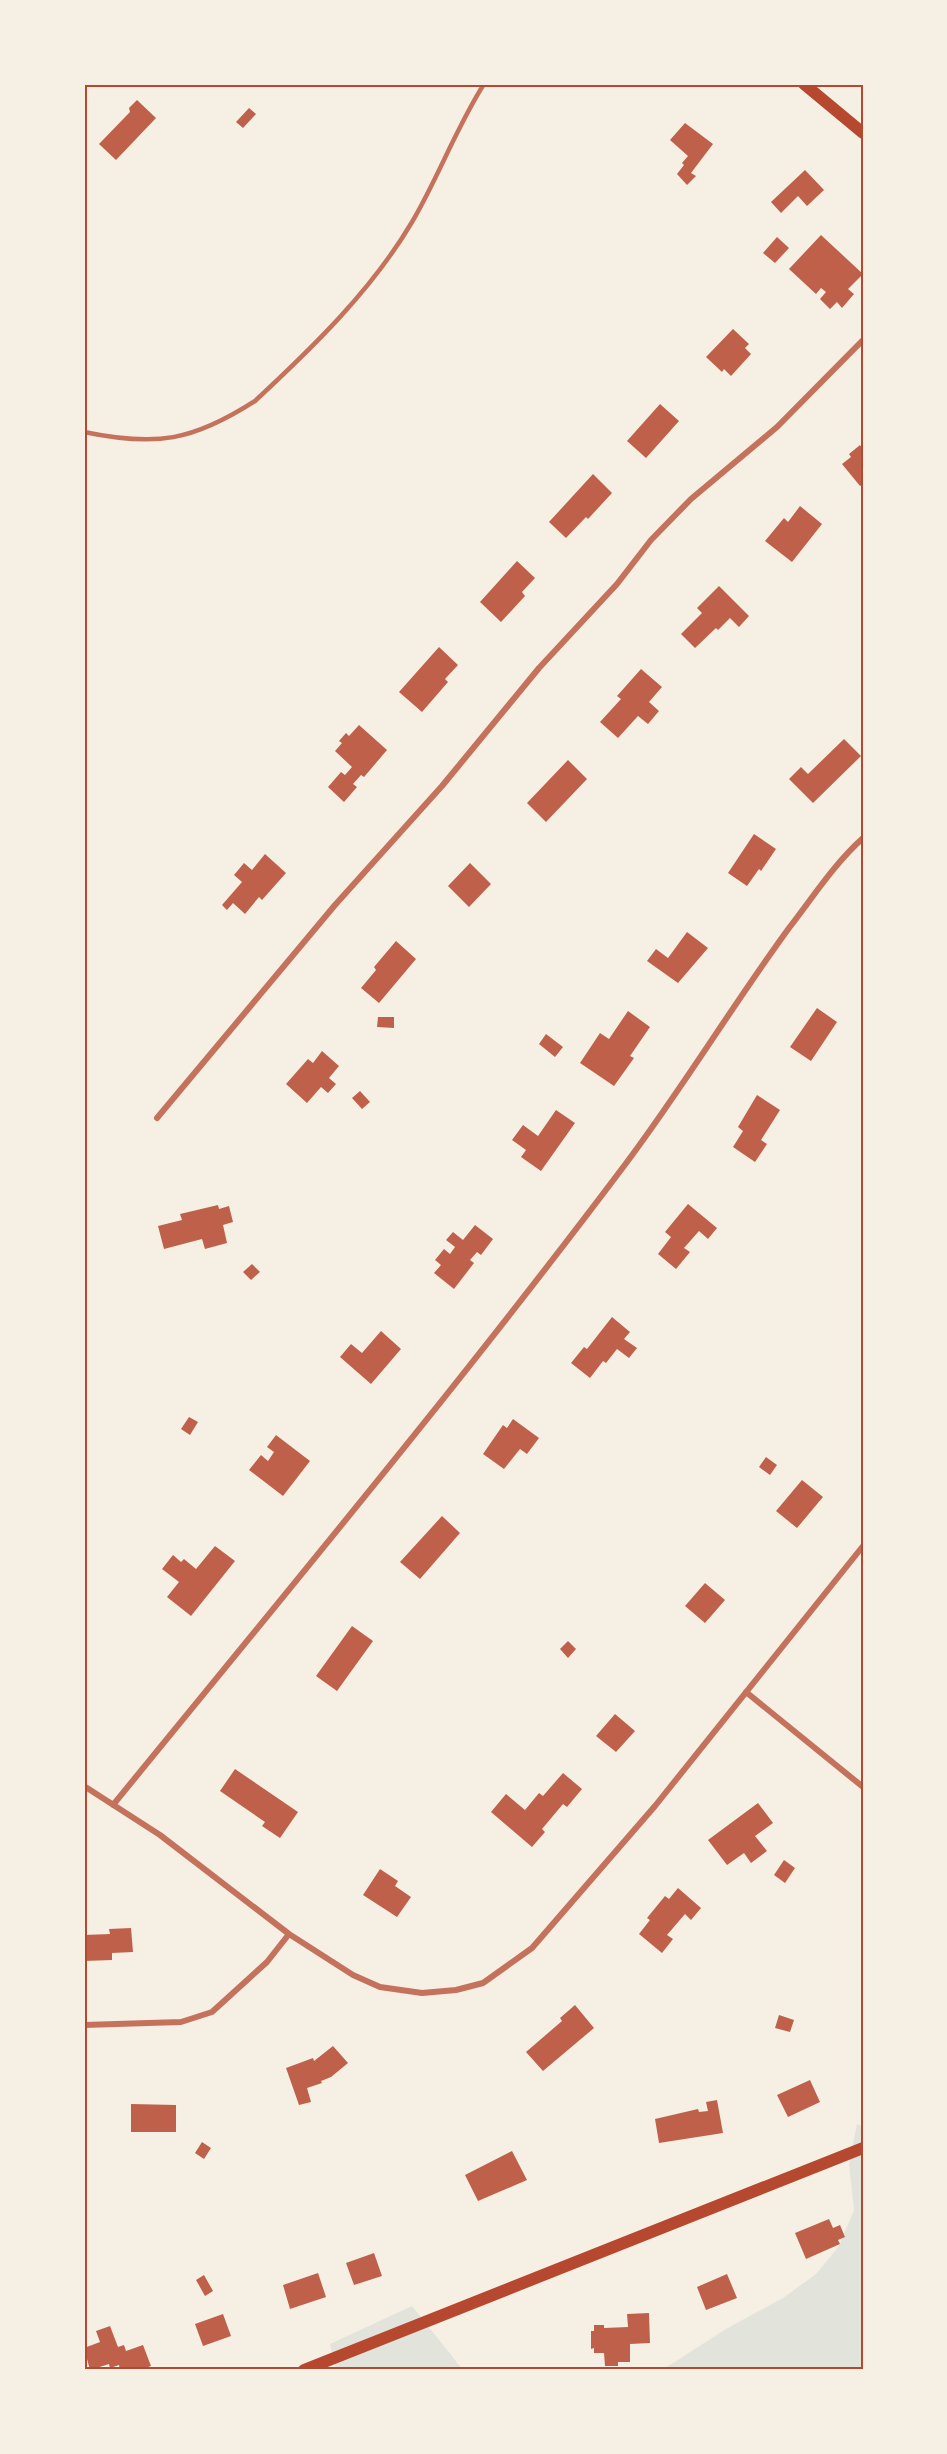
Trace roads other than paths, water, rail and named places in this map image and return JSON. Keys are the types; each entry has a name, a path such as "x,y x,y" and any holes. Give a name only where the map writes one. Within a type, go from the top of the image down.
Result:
{"main road":[{"path":"804,84 863,133"},
{"path":"304,2370 863,2148"}],"street":[{"path":"157,1118 335,905 442,786 539,668 617,584 651,540 734,461 777,427 863,340"},
{"path":"113,1805 443,1400 561,1249 634,1152 773,950 843,856 863,838"},
{"path":"84,1786 160,1835 289,1934 353,1975 380,1987 422,1993 456,1990 483,1983 532,1948 655,1806 863,1546"},
{"path":"746,1692 863,1787"},
{"path":"84,2025 181,2022 212,2012 267,1962 289,1934"}],"lane":[{"path":"84,432 143,441 188,435 235,414 255,401 318,338 385,262 421,205 457,131 484,84"}]}
